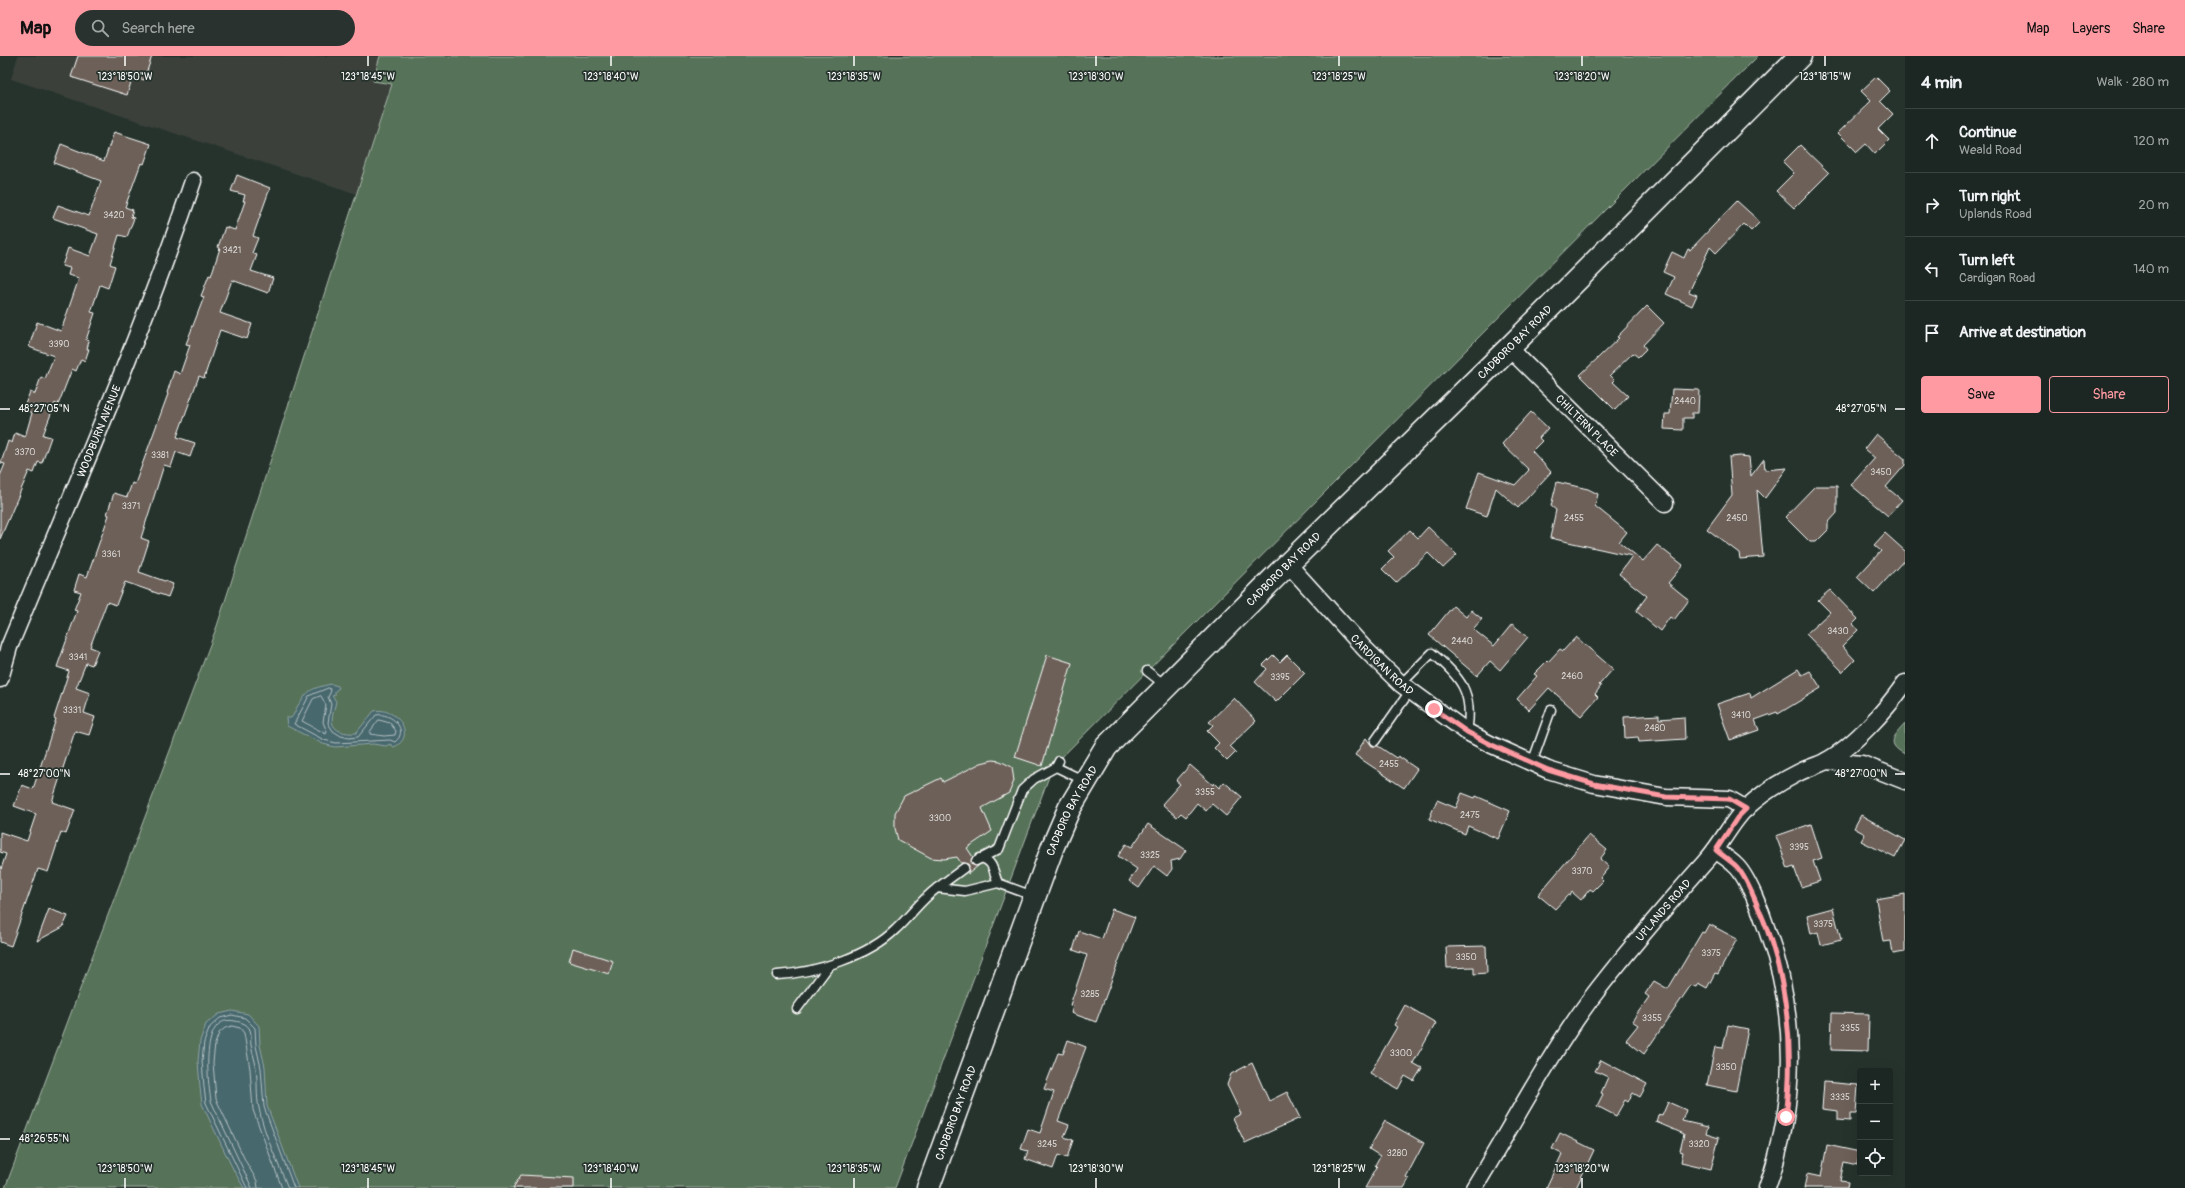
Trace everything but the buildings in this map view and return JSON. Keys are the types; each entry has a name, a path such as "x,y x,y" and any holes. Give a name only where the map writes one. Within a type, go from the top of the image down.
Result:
{"main road":[{"name":"CADBORO BAY ROAD","path":"928,1188 1053,846 1069,809 1106,747 1288,564 1509,348 1800,56"}],"street":[{"name":"WOODBURN AVENUE","path":"0,679 5,645 132,351 168,257 193,181"},
{"name":"CHILTERN PLACE","path":"1509,348 1665,503"},
{"name":"CARDIGAN ROAD","path":"1288,564 1364,648 1405,688 1467,732 1532,763 1594,784 1666,797 1729,799 1746,809"},
{"name":"UPLANDS ROAD","path":"1474,1188 1530,1090 1589,1002 1634,944 1716,850 1737,818 1746,809 1797,773 1826,761 1858,736 1885,710 1905,683"},
{"path":"1826,761 1862,764 1905,781"},
{"path":"1716,850 1736,866 1751,891 1773,946 1787,1003 1790,1039 1789,1089 1780,1144 1767,1188"}],"lane":[{"path":"1376,741 1405,688 1432,653 1452,669 1467,695 1470,716 1467,732"},
{"path":"1147,671 1167,687"},
{"path":"1532,763 1551,710"},
{"path":"998,883 991,862 986,859 978,860 999,849 1022,790 1034,779 1058,764 1085,781"},
{"path":"777,975 796,973 829,966 881,942 895,930 922,901 964,868"},
{"path":"937,888 965,891 998,883 1034,897"},
{"path":"797,1009 829,966"}],"shaded area":[{"path":"18,56 380,56 373,80 392,84 357,194 11,79"}],"green space":[{"path":"380,56 1758,56 1053,766 895,1188 5,1188 217,626 392,84 373,81"},
{"path":"1905,724 1905,754 1895,747 1893,740"}],"water":[{"path":"331,684 338,686 339,688 335,691 335,695 332,696 336,701 332,716 333,725 335,728 345,733 356,733 374,711 382,711 390,713 401,723 404,729 404,736 401,742 394,747 390,744 386,746 373,744 335,747 323,744 287,726 286,718 292,717 307,693 319,687"},
{"path":"232,1011 248,1014 259,1026 260,1045 265,1067 267,1106 298,1188 244,1188 233,1169 202,1104 198,1061 200,1041 206,1024 219,1014"}],"route":[{"path":"1434,709 1467,732 1548,770 1594,784 1666,797 1712,797 1729,799 1746,809 1728,830 1716,850 1736,866 1751,891 1763,918 1781,974 1787,1003 1790,1032 1791,1061 1786,1117"}]}
